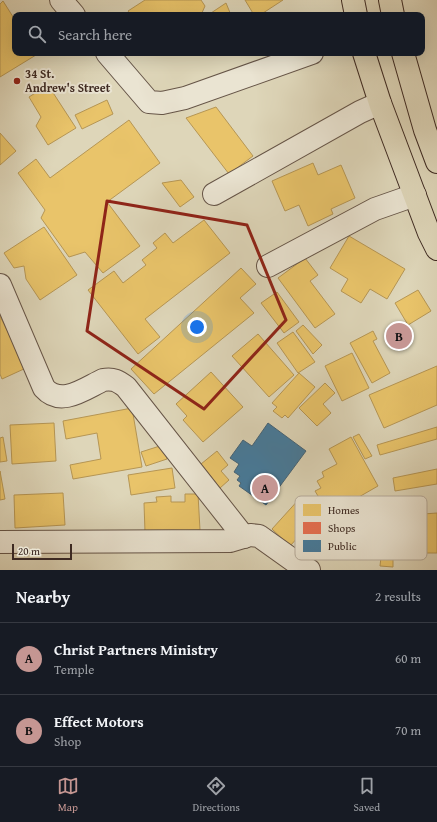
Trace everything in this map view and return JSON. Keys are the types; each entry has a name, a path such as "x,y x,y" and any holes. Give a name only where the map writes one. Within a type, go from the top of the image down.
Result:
{"main road":[{"path":"353,0 355,12"},
{"path":"390,0 392,12"},
{"path":"365,56 380,103 429,233 437,249"},
{"path":"404,56 425,130 437,162"}],"street":[{"path":"61,0 71,12"},
{"path":"109,56 149,102 162,103 185,98 304,56"},
{"path":"214,194 360,112 380,103"},
{"path":"268,266 376,209 415,195"},
{"path":"0,284 44,388 48,393 55,396 65,397 103,380 118,380 126,387 244,537"},
{"path":"0,542 230,541 250,535 259,536 309,570"}],"highlighted area":[{"path":"107,201 247,225 286,320 204,409 87,331"}],"building: Homes":[{"path":"145,0 201,0 205,6 202,12 128,11"},
{"path":"245,0 283,0 265,12 252,12"},
{"path":"3,1 12,15 12,56 34,56 0,77 0,4"},
{"path":"226,3 230,12 212,12"},
{"path":"48,85 76,128 48,145 36,126 41,117 29,97"},
{"path":"107,100 113,114 82,129 75,115"},
{"path":"216,107 253,156 229,174 186,118"},
{"path":"129,120 160,163 107,202 140,246 103,273 85,252 69,257 41,218 45,210 18,173 36,159 50,178"},
{"path":"0,133 16,151 0,165"},
{"path":"313,163 318,175 341,165 355,198 331,209 333,214 308,226 299,205 285,211 272,181"},
{"path":"181,180 194,197 180,207 162,183"},
{"path":"204,220 230,253 145,319 160,337 138,354 88,290 114,271 123,283 146,265 142,260 157,248 153,243 165,233 173,243"},
{"path":"44,227 77,275 40,300 26,279 24,266 14,268 4,253"},
{"path":"349,236 405,269 387,299 370,289 361,303 341,291 348,279 330,268"},
{"path":"305,258 318,275 310,281 335,314 315,328 278,278"},
{"path":"241,268 256,284 240,298 254,313 154,394 131,369"},
{"path":"418,290 431,311 408,325 395,303"},
{"path":"277,292 299,322 284,333 261,303"},
{"path":"0,316 26,368 2,379 0,374"},
{"path":"303,325 322,345 313,354 296,331"},
{"path":"373,331 377,339 373,341 390,373 372,383 350,343"},
{"path":"293,332 315,362 298,373 277,343"},
{"path":"258,334 294,375 269,397 232,356"},
{"path":"352,353 369,388 342,401 325,366"},
{"path":"437,366 437,405 384,428 369,395"},
{"path":"211,372 243,407 203,442 183,420 187,416 176,404"},
{"path":"299,373 315,387 288,418 285,415 282,418 273,411 277,407 272,403"},
{"path":"325,383 335,393 323,404 331,413 317,426 299,408"},
{"path":"132,408 142,467 73,479 70,465 101,459 97,433 66,439 63,421"},
{"path":"54,423 56,461 12,464 10,425"},
{"path":"437,427 437,439 380,455 377,445"},
{"path":"359,434 372,456 365,459 353,437"},
{"path":"3,437 7,461 0,462 0,438"},
{"path":"351,437 378,486 361,496 318,496 315,491 321,488 317,481 324,477 322,472 337,464 329,449"},
{"path":"163,445 167,459 146,466 141,452"},
{"path":"217,451 228,465 221,471 229,480 220,488 201,464"},
{"path":"172,468 175,488 131,495 128,475"},
{"path":"437,469 437,484 395,491 393,478"},
{"path":"0,471 5,499 0,500"},
{"path":"63,493 65,525 15,528 14,495"},
{"path":"185,494 198,494 200,530 145,532 144,503 157,502 156,497 171,496 171,502 185,502"},
{"path":"295,504 295,540 290,546 272,529"},
{"path":"437,513 437,553 427,553 427,514"},
{"path":"381,560 393,560 393,567 380,566"}],"building: Public":[{"path":"268,423 306,451 266,505 239,486 241,483 237,480 240,476 234,472 239,464 230,458 243,440 252,446"}],"place":[{"name":"34 St. Andrew's Street","path":"17,81"},
{"name":"Effect Motors","path":"399,336"},
{"name":"Christ Partners Ministry","path":"265,488"}]}
